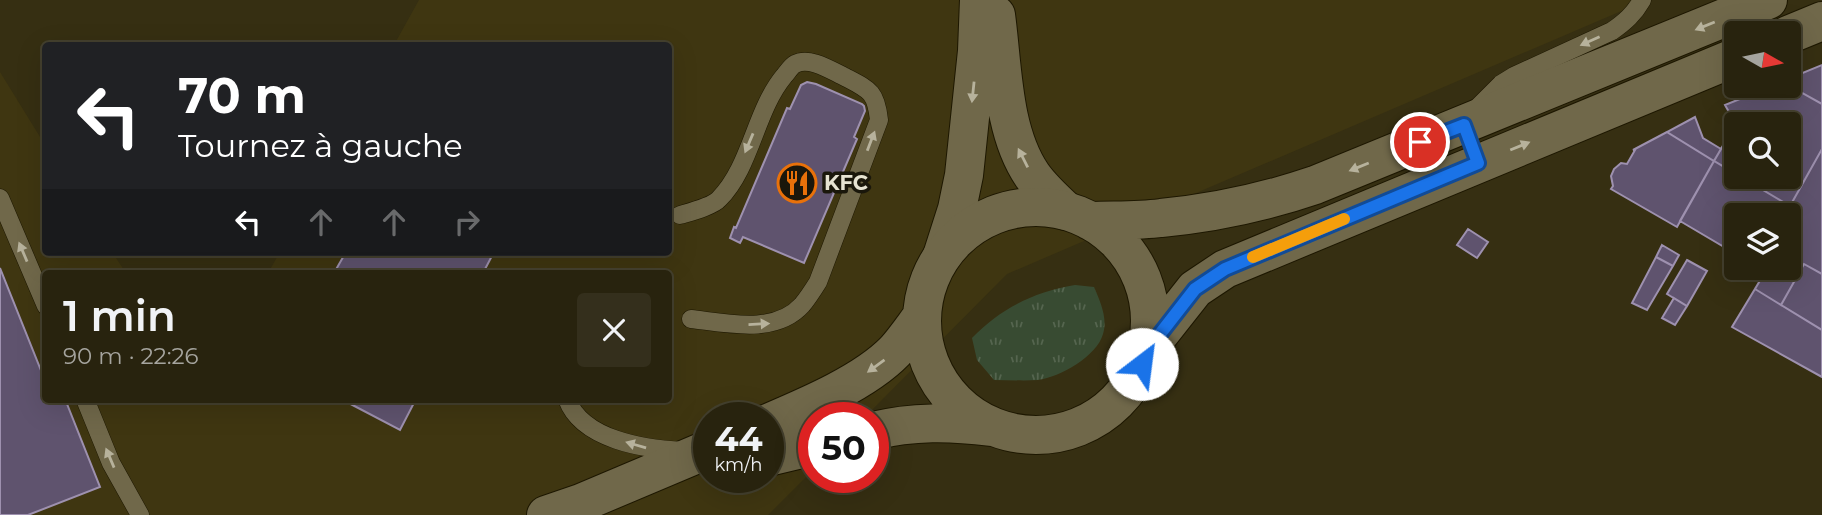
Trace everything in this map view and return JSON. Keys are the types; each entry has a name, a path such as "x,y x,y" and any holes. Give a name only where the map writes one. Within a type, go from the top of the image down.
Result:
{"main road":[{"path":"979,0 977,51 964,175 957,209 942,256 930,279 923,303 924,342 936,377 960,407 993,427 1030,435 1056,433 1080,426 1102,414 1122,396 1136,375 1146,352 1195,289 1225,269 1724,62"},
{"path":"994,0 1007,106 1016,144 1032,174 1078,216 1161,218 1267,201 1315,185 1769,0"},
{"path":"1801,30 1822,21"},
{"path":"1464,125 1478,163"},
{"path":"942,256 959,237 991,216 1028,207 1054,208 1078,216 1111,235 1128,254 1140,276 1150,313 1146,352"},
{"path":"784,415 840,389 880,363 894,352 922,316"},
{"path":"889,428 922,422 993,427"},
{"path":"546,515 693,463"},
{"path":"611,515 693,466"}],"lane":[{"path":"1464,125 1501,84 1612,31 1625,22 1642,0"},
{"path":"680,215 718,202 736,175 779,83 794,64 818,64 865,87 877,100 879,120 818,282 802,305 787,317 769,324 691,319"},
{"path":"0,198 42,297"},
{"path":"87,403 111,463 140,515"},
{"path":"569,403 581,421 613,438 651,449 693,456"}],"shaded area":[{"path":"419,0 1647,0 1007,274 880,402 798,402 798,485 768,515 0,515 0,72 42,140 42,256 115,256 124,270 42,270 42,403 672,403 672,270 270,270 278,256 672,256 672,42 396,42"}],"green space":[{"path":"1075,285 1094,287 1103,310 1103,334 1093,350 1057,375 1038,380 994,380 977,360 972,338 995,318 1019,303 1046,292"}],"building":[{"path":"1822,65 1822,104 1801,92 1801,74"},
{"name":"KFC","path":"807,82 862,104 865,111 854,137 857,139 804,263 743,237 740,243 730,238 787,108 790,109 801,85"},
{"path":"1801,92 1822,104 1822,149 1801,186 1801,112 1729,112 1725,105 1742,98 1801,98"},
{"path":"1695,117 1703,138 1721,149 1714,161 1667,132"},
{"path":"1667,132 1714,161 1677,227 1611,189 1614,169 1621,163 1627,164 1633,150"},
{"path":"1724,144 1724,167 1714,161"},
{"path":"1822,149 1822,274 1804,264 1801,269 1801,203 1792,203"},
{"path":"1714,161 1724,167 1724,189 1761,189 1785,203 1724,203 1724,247 1680,221"},
{"path":"1761,189 1800,189 1792,203 1785,203"},
{"path":"1468,229 1488,242 1477,258 1457,245"},
{"path":"1662,245 1679,255 1673,266 1656,257"},
{"path":"344,256 492,256 485,270 336,270"},
{"path":"1656,257 1673,266 1647,310 1632,303"},
{"path":"1687,260 1707,271 1687,306 1667,294"},
{"path":"1804,264 1822,274 1822,330 1781,305 1795,280 1801,280"},
{"path":"0,268 42,373 42,403 67,403 100,487 28,515 0,515"},
{"path":"1760,280 1795,280 1781,305 1755,289"},
{"path":"1755,289 1822,330 1822,377 1732,327"},
{"path":"1674,298 1687,306 1675,325 1662,318"},
{"path":"349,403 414,403 400,430"}],"slow traffic":[{"path":"1253,257 1344,219"}],"place":[{"name":"KFC","path":"797,183"}],"route":[{"path":"1142,364 1146,352 1183,303 1208,279 1240,262 1478,163 1464,125 1420,142"}]}
